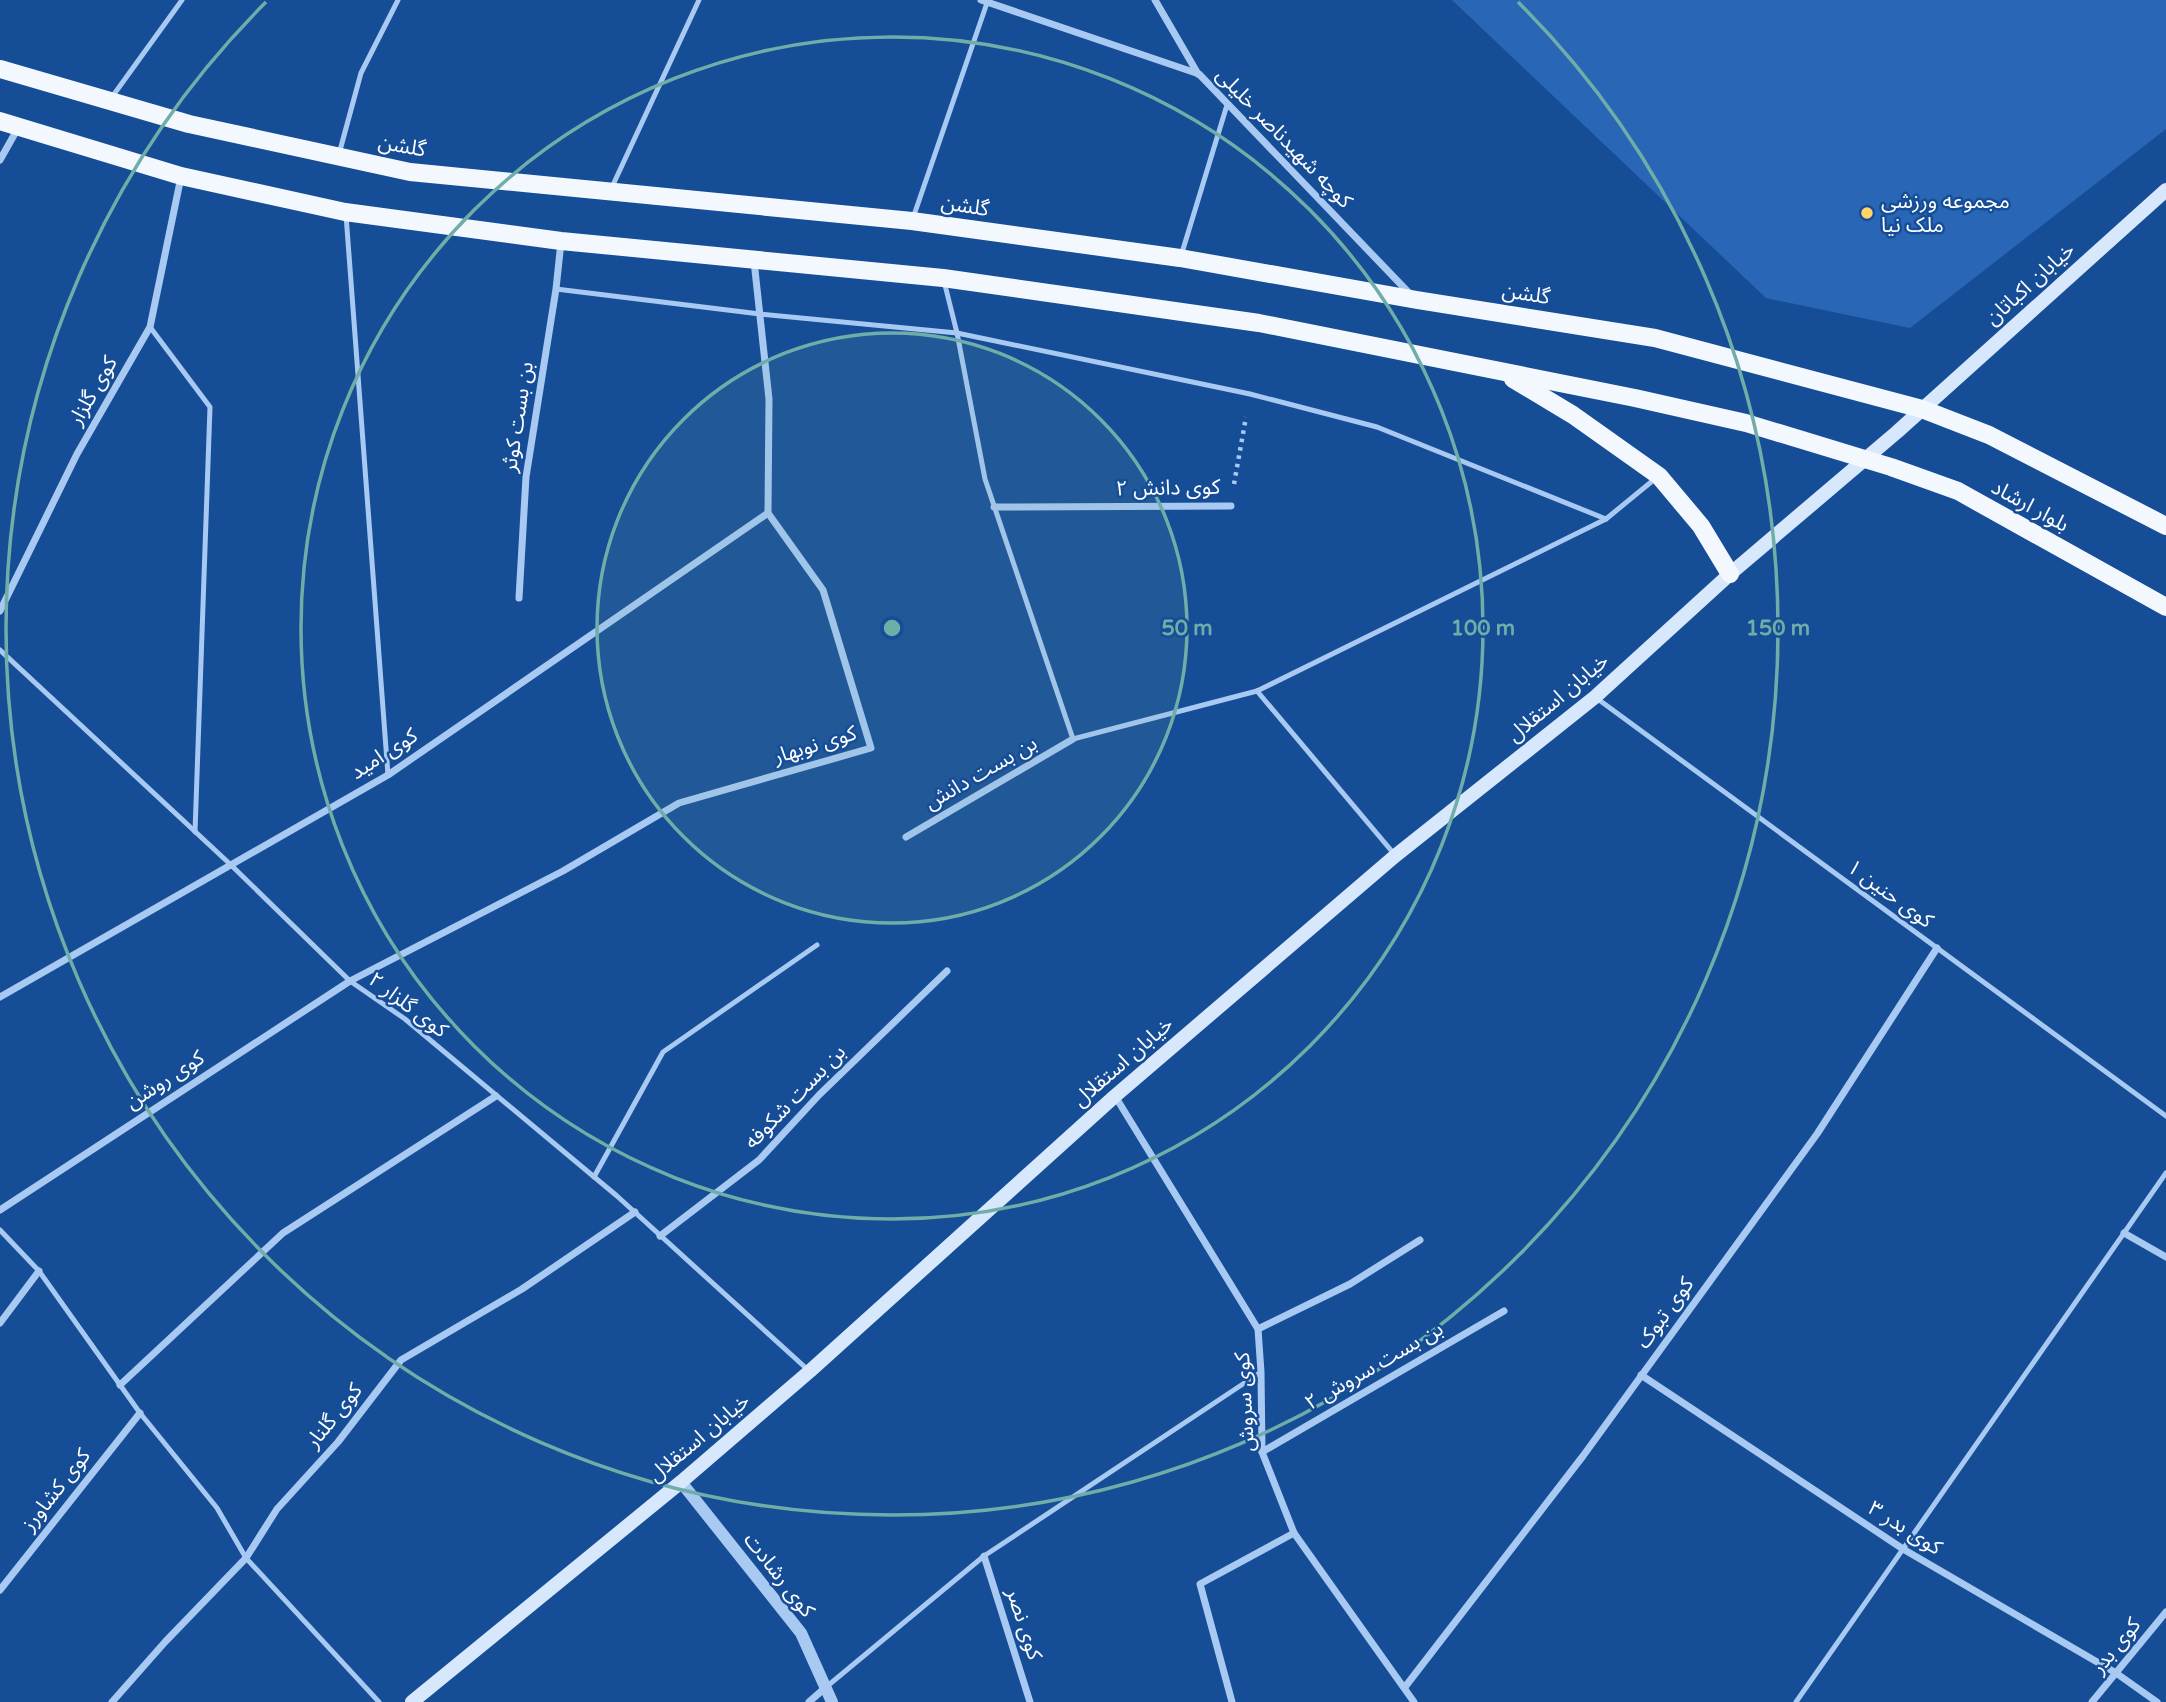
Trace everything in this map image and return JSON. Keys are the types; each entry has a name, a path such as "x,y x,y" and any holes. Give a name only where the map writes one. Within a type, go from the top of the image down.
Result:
{"main road":[{"name":"گلشن","path":"0,69 189,124 410,172 912,221 1180,258 1655,338 1922,409"},
{"path":"0,121 181,176 345,212 561,241 943,278 1259,323 1734,420 1866,459"},
{"name":"خیابان اکباتان","path":"1866,459 2166,190"},
{"path":"1501,372 1573,415 1659,475 1701,526 1730,573"},
{"name":"بلوار ارشاد","path":"1922,409 1989,435 2166,526"},
{"name":"بلوار ارشاد","path":"1866,459 1958,491 2166,607"},
{"name":"خیابان استقلال","path":"412,1702 681,1482 810,1371 1115,1096 1395,856 1595,697 1730,573 1866,459"}],"street":[{"path":"1155,0 1199,74"},
{"name":"کوچه شهیدناصر خلیلی","path":"984,1 1199,74 1417,300"},
{"path":"0,160 19,128"},
{"name":"کوی گلزار","path":"0,611 77,454 150,327 181,176"},
{"name":"بن بست کوثر","path":"519,598 526,477 561,241"},
{"path":"754,261 769,399 768,513"},
{"name":"کوی دانش ۲","path":"994,507 1231,506"},
{"name":"کوی امید","path":"0,997 388,775 768,513"},
{"name":"کوی نوبهار","path":"350,981 563,871 679,803 871,748 823,590 768,513"},
{"name":"بن بست دانش","path":"906,836 1073,739"},
{"name":"کوی تبوک","path":"1405,1687 1583,1455 1817,1134 1937,948"},
{"name":"بن بست شکوفه","path":"660,1236 759,1160 819,1094 947,971"},
{"name":"کوی روشن","path":"0,1210 350,981"},
{"path":"120,1385 283,1233 496,1096"},
{"name":"کوی سروش","path":"1115,1096 1258,1329 1262,1451 1294,1533 1414,1702"},
{"name":"کوی گلنار","path":"112,1702 246,1558 277,1509 338,1442 401,1360 522,1289 635,1212"},
{"path":"2124,1233 2166,1257"},
{"path":"1258,1329 1350,1284 1420,1240"},
{"path":"0,1323 39,1271"},
{"name":"بن بست سروش ۲","path":"1262,1451 1504,1311"},
{"name":"کوی بدر ۳","path":"1641,1375 1903,1549 2116,1673 2157,1702"},
{"name":"کوی کشاورز","path":"0,1590 140,1413"},
{"name":"کوی رشادت","path":"681,1482 800,1633 832,1702"},
{"path":"1231,1702 1200,1584 1294,1533"},
{"name":"کوی نصر","path":"984,1556 1030,1702"},
{"name":"کوی بدر","path":"2092,1702 2166,1612"},
{"path":"809,1702 825,1688"}],"lane":[{"path":"109,101 183,0"},
{"path":"338,157 361,73 398,0"},
{"path":"609,193 699,0"},
{"path":"912,221 984,1"},
{"path":"1180,258 1227,105"},
{"path":"345,212 388,775"},
{"path":"943,278 957,332 985,479 1073,739 1257,691 1606,519 1659,475"},
{"path":"556,289 760,314 957,332 1250,394 1377,427 1606,519"},
{"path":"150,327 210,407 195,832"},
{"name":"کوی گلزار ۲","path":"0,650 231,865 350,981 405,1019 594,1177 810,1371"},
{"path":"1257,691 1395,856"},
{"name":"کوی حنین ۱","path":"1595,697 2166,1116"},
{"path":"594,1177 663,1052 817,945"},
{"path":"1796,1702 2166,1173"},
{"path":"0,1230 39,1271 140,1413 217,1508 246,1558 379,1702"},
{"path":"825,1688 984,1556 1261,1372"}],"path":[{"name":"کوی دانش ۲","path":"1231,506 1250,394"}],"shaded area":[{"name":"مجموعه ورزشی ملک نیا","path":"1452,0 2166,0 2166,129 1910,328 1766,298"}],"place":[{"name":"مجموعه ورزشی ملک نیا","path":"1867,213"}]}
